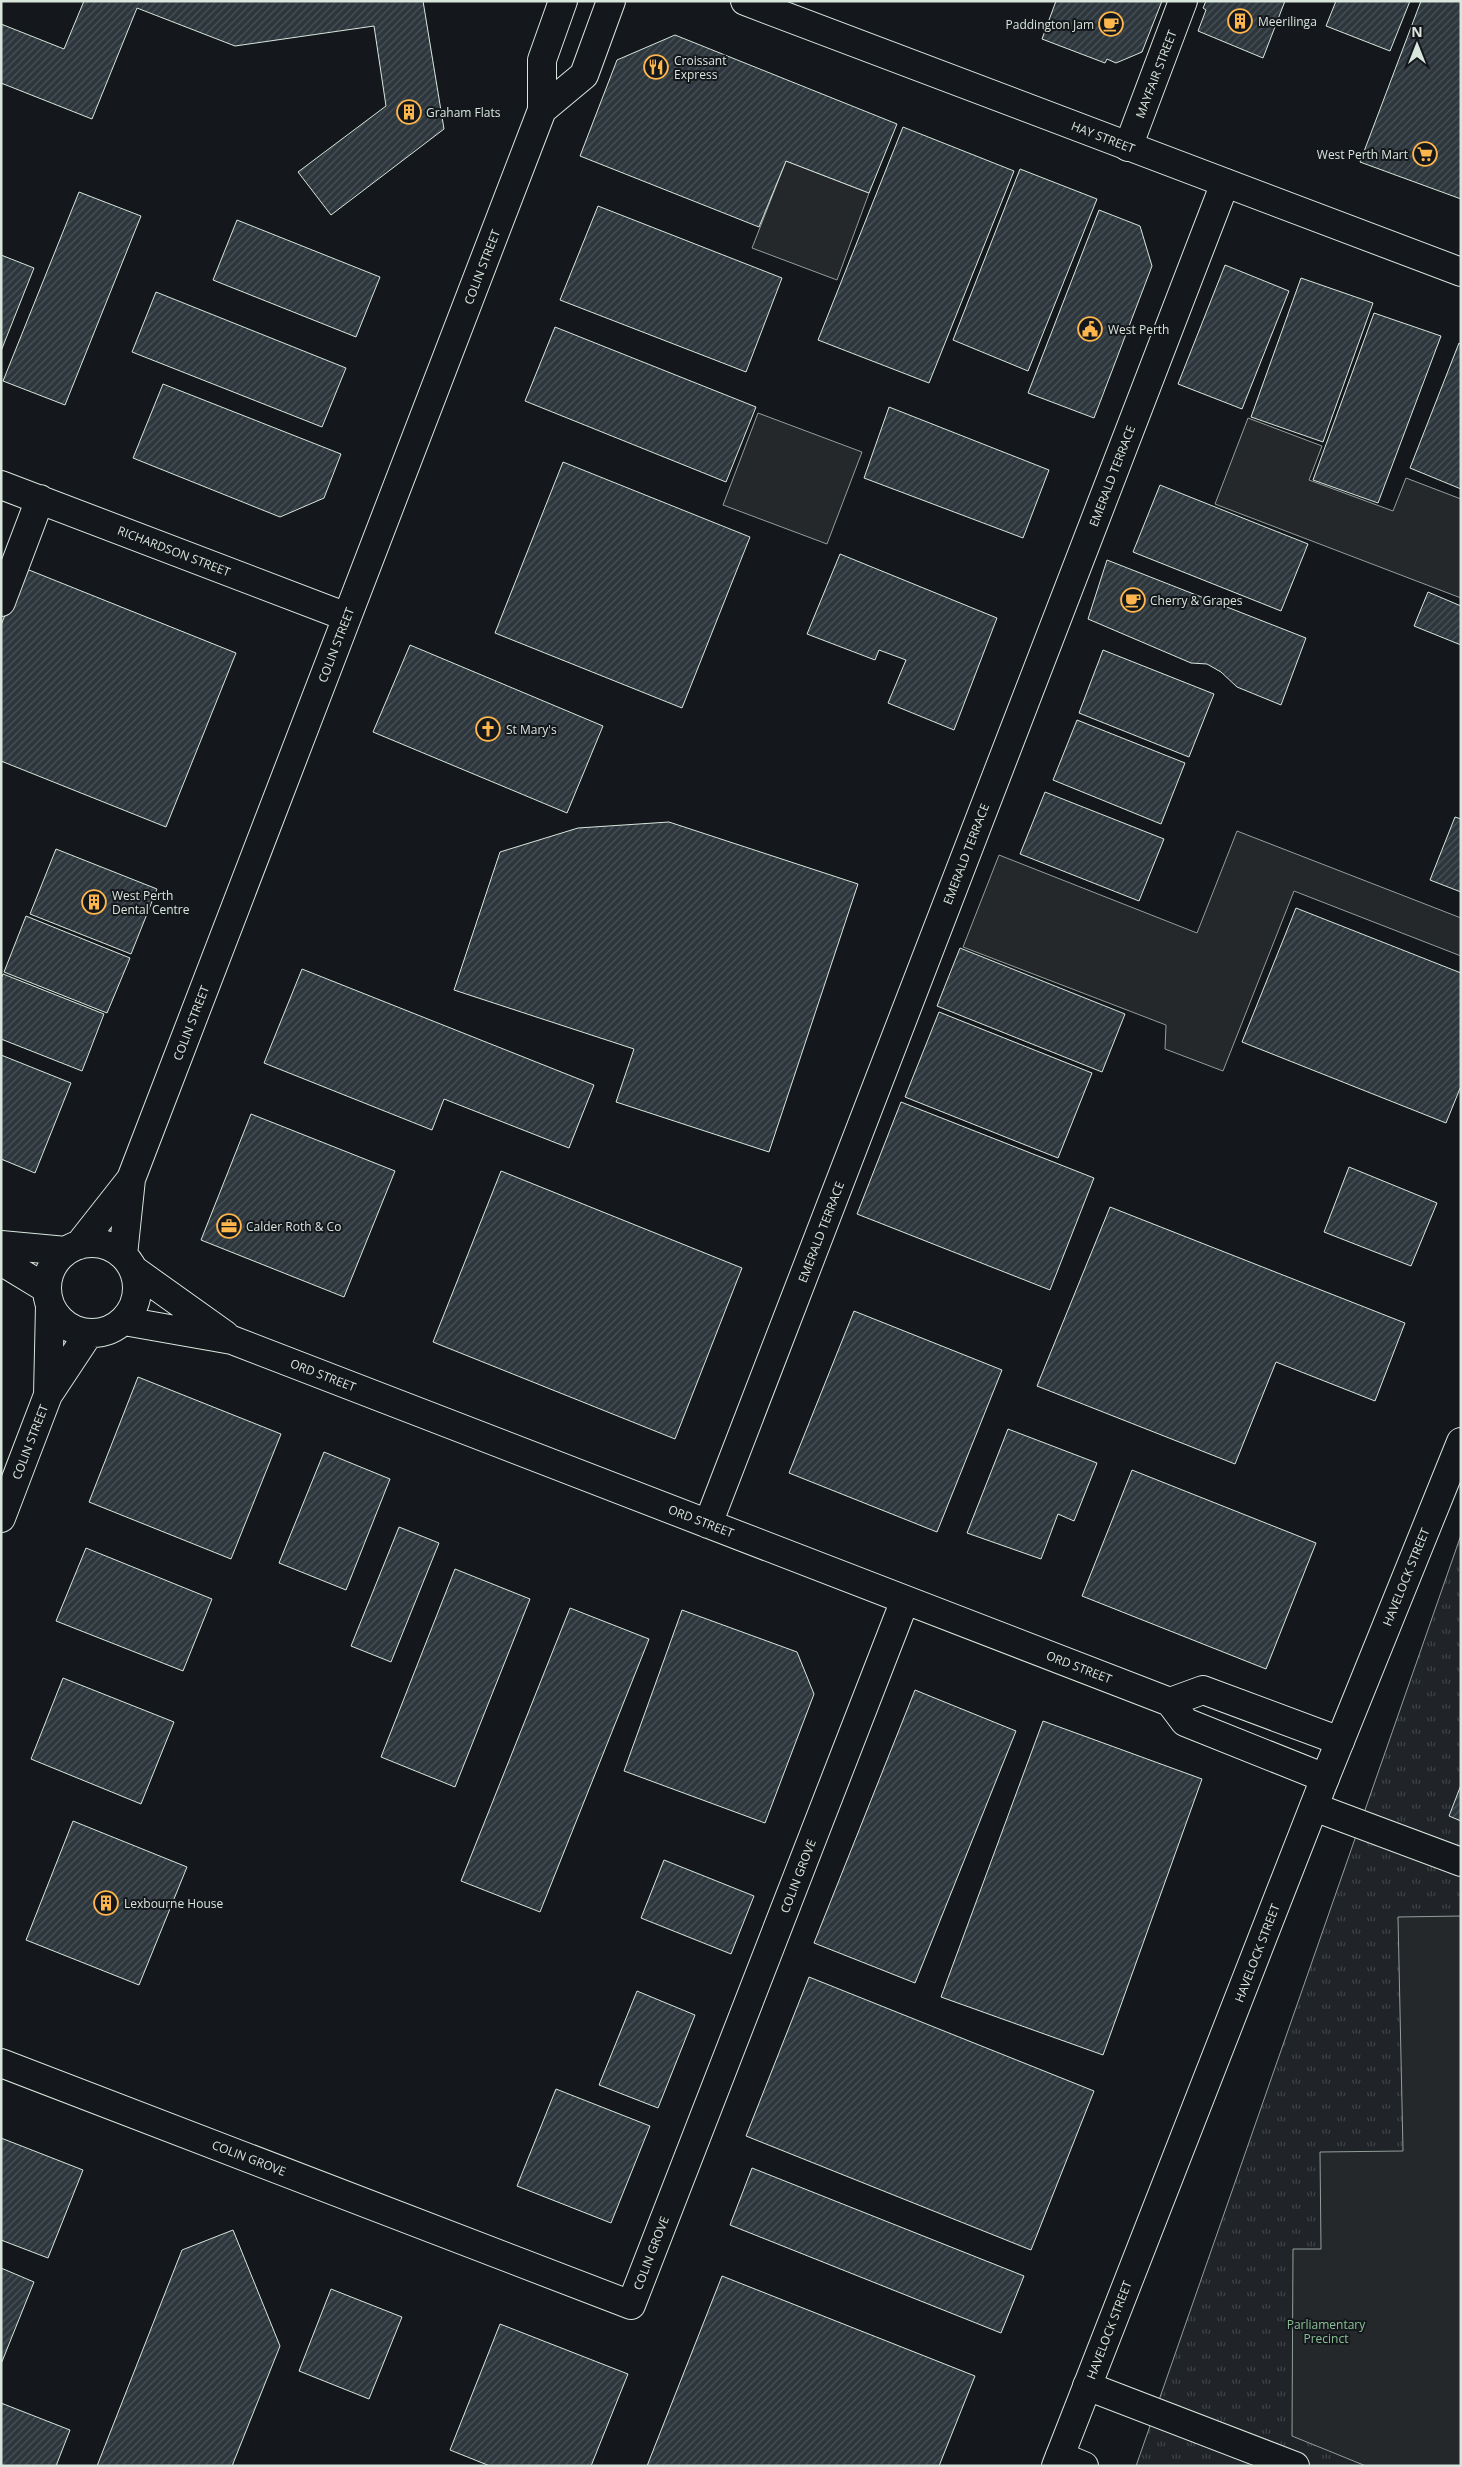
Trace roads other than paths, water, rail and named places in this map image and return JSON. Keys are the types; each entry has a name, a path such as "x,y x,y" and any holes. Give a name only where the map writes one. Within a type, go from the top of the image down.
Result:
{"street":[{"name":"COLIN STREET","path":"128,1262 131,1179 542,110 542,60 563,1"},
{"name":"COLIN STREET","path":"542,110 584,75 611,1"},
{"name":"HAY STREET","path":"744,1 1461,272"},
{"name":"MAYFAIR STREET","path":"1128,147 1183,1"},
{"name":"EMERALD TERRACE","path":"708,1524 1225,183"},
{"name":"RICHARDSON STREET","path":"1,485 347,617"},
{"path":"1,602 40,499"},
{"name":"COLIN STREET","path":"73,1248 131,1179"},
{"path":"1,1245 73,1248 95,1243 110,1246 128,1262 137,1283 136,1297 132,1309 124,1321 102,1332 89,1333 65,1324 56,1316 48,1297 49,1274 56,1262 73,1248"},
{"path":"1,1261 48,1297"},
{"name":"ORD STREET","path":"128,1262 232,1340"},
{"name":"COLIN STREET","path":"48,1297 48,1395"},
{"name":"ORD STREET","path":"124,1321 232,1340 1170,1702"},
{"name":"COLIN STREET","path":"1,1518 48,1395 89,1333"},
{"name":"HAVELOCK STREET","path":"1067,2462 1087,2386 1314,1807 1461,1442"},
{"name":"COLIN GROVE","path":"1,2063 631,2306 905,1600"},
{"path":"1326,1778 1185,1722 1170,1702 1203,1690 1340,1742"},
{"path":"1314,1807 1461,1862"},
{"path":"1087,2386 1241,2456 1295,2466"}],"place":[{"name":"Meerilinga","path":"1240,21"},
{"name":"Paddington Jam","path":"1111,24"},
{"name":"Croissant Express","path":"656,67"},
{"name":"Graham Flats","path":"409,112"},
{"name":"West Perth Mart","path":"1425,154"},
{"name":"West Perth","path":"1090,329"},
{"name":"Cherry & Grapes","path":"1133,600"},
{"name":"St Mary's","path":"488,729"},
{"name":"West Perth Dental Centre","path":"94,902"},
{"name":"Calder Roth & Co","path":"229,1226"},
{"name":"Lexbourne House","path":"106,1903"}],"park label":[{"name":"Parliamentary Precinct","path":"1326,2331"}]}
